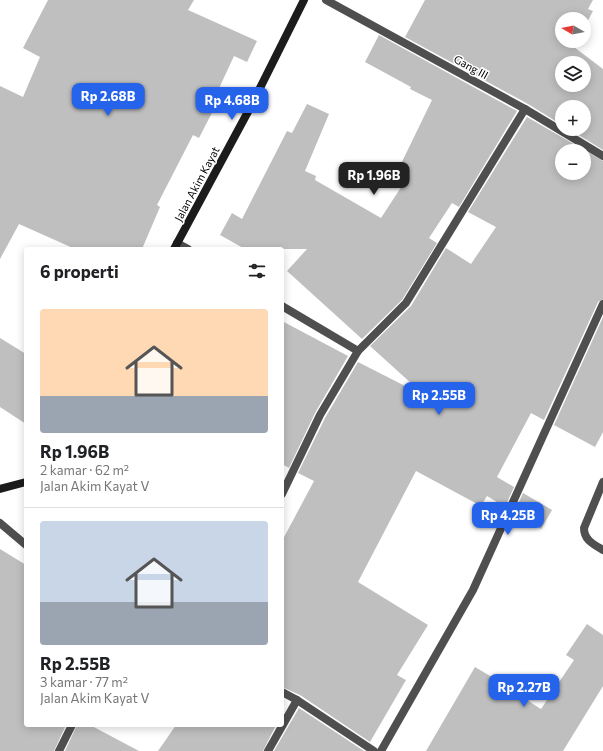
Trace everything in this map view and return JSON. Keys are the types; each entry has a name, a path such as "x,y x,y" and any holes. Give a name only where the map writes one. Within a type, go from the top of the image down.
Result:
{"main road":[{"name":"Jalan Akim Kayat","path":"176,246 250,108 304,0"},
{"path":"0,489 24,483"}],"street":[{"name":"Gang III","path":"326,0 524,109 603,156"},
{"path":"284,490 320,415 358,351 406,303 524,109"},
{"path":"381,751 473,590 603,304"},
{"path":"284,307 358,351"},
{"path":"603,482 584,528 584,534 587,540 603,550"},
{"path":"0,523 24,543"},
{"path":"284,693 297,700 374,751"},
{"path":"284,723 297,700"},
{"path":"59,751 71,727"},
{"path":"268,751 282,727"}],"building":[{"path":"48,0 194,0 188,10 257,41 247,62 234,56 215,97 219,99 199,138 193,135 157,205 160,207 143,247 71,247 19,224 0,259 0,86 23,97 40,57 23,48"},
{"path":"425,0 593,0 588,9 593,11 591,15 591,12 555,12 555,48 575,48 586,56 555,56 555,92 591,92 591,60 603,69 603,150 580,136 591,136 591,100 555,100 555,121 528,104 405,37"},
{"path":"379,35 517,111 459,207 452,203 429,238 437,243 402,300 362,339 287,271 307,249 284,249 284,247 241,247 220,235 232,213 242,219 287,131 292,133 307,104 329,114 305,171 316,176 315,180 381,218 409,175 398,170 432,100 410,89 411,87 365,62"},
{"path":"527,117 555,133 555,136 560,136 574,144 555,144 555,180 591,180 591,154 603,161 603,299 598,302 544,420 531,413 497,477 514,487 505,507 487,496 481,506 416,471 358,582 428,625 397,675 406,680 370,742 300,695 284,688 284,537 314,481 298,473 325,418 358,362 409,388 412,384 370,346 411,306 446,248 471,264 496,227 468,212"},
{"path":"603,317 603,432 595,447 554,425"},
{"path":"284,322 348,356 315,413 289,468 284,465"},
{"path":"0,338 24,353 24,423 0,407"},
{"path":"523,493 552,510 541,529 514,513"},
{"path":"0,549 24,564 24,727 65,727 54,751 0,751"},
{"path":"587,624 603,635 603,686 563,751 426,751 475,667 541,709 574,660 566,655"},
{"path":"299,708 364,751 274,751"},
{"path":"76,727 94,727 139,751 65,751"},
{"path":"175,727 275,727 263,751 158,751"}]}
